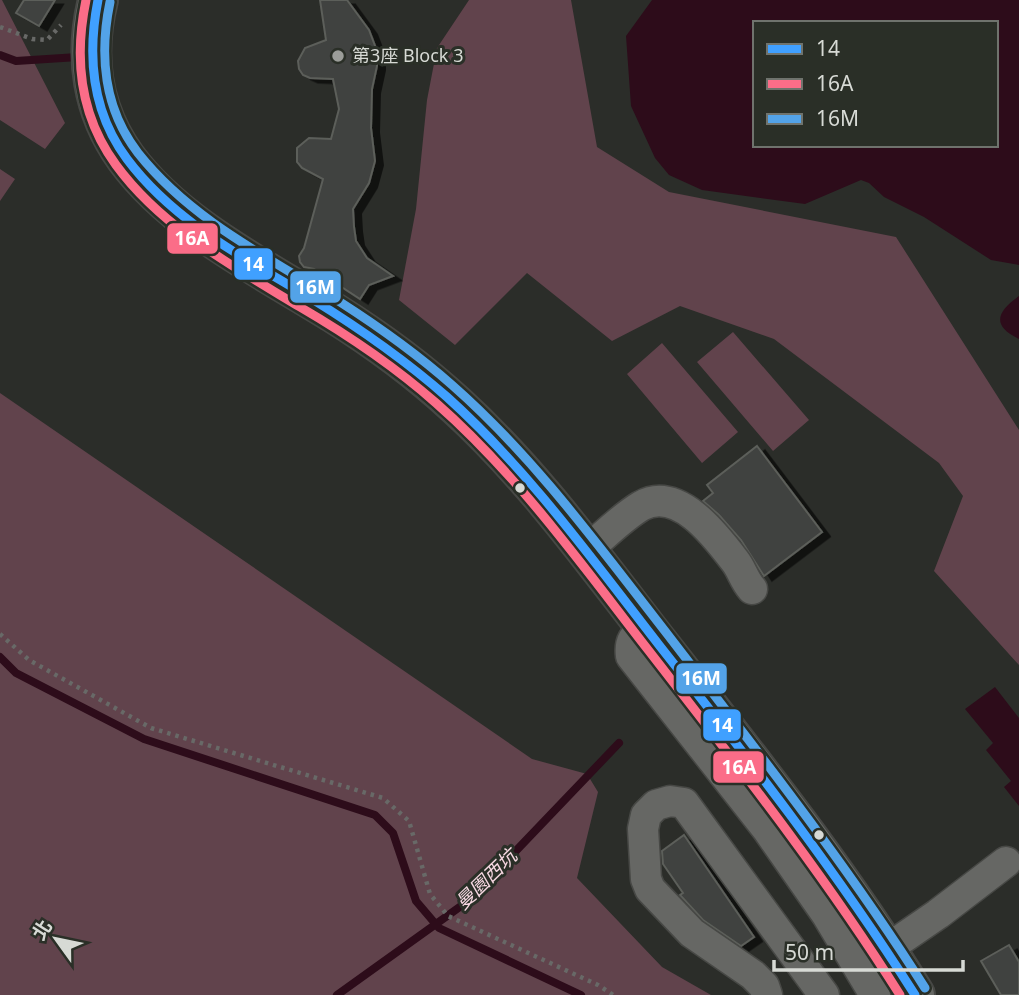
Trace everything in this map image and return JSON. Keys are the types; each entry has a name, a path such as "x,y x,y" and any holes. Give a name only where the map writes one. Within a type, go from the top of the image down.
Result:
{"main road":[{"path":"98,0 90,48 94,92 109,132 128,161 162,196 206,233 337,314 434,386 503,452 586,551 802,828 848,890 915,995"}],"lane":[{"path":"586,551 643,505 666,502 688,509 715,535 738,565 748,584"},
{"path":"646,627 632,638 631,656 767,830 827,915 875,995"},
{"path":"767,995 764,986 753,975 692,933 650,889 646,879 643,829 646,815 656,805 670,801 684,803 819,988"},
{"path":"887,949 1006,862"}],"path":[{"path":"0,27 32,39 47,40 63,23"},
{"path":"0,634 30,660 151,728 383,798 410,821 430,894 448,916 614,995"}],"shaded area":[{"path":"0,0 65,123 45,149 0,120"},
{"path":"469,0 571,0 597,147 669,192 896,237 1019,430 1019,665 934,571 963,496 939,463 774,339 680,306 612,341 527,273 455,345 399,300 416,209 427,100 437,48"},
{"path":"652,0 1019,0 1019,265 991,260 924,217 884,197 869,183 861,180 805,204 702,190 669,175 655,158 631,106 626,36"},
{"path":"0,169 15,179 0,201"},
{"path":"1019,296 1019,339 1004,328 1000,318 1006,307"},
{"path":"733,332 809,420 773,451 697,362"},
{"path":"662,343 738,432 702,463 627,374"},
{"path":"0,393 532,759 587,774 598,792 577,878 662,967 711,995 0,995"},
{"path":"995,687 1019,718 1019,806 1004,787 1011,781 986,750 993,743 965,709"}],"building":[{"path":"24,0 55,0 39,26 16,13"},
{"path":"320,0 347,0 369,30 377,51 371,128 375,161 369,183 353,209 354,227 356,241 367,258 393,276 369,285 360,299 314,269 304,267 299,256 304,248 323,179 302,168 297,162 297,148 309,138 331,139 339,109 333,79 310,78 303,75 299,69 298,61 305,48 326,40"},
{"path":"757,446 822,532 764,576 741,540 703,501 713,493 707,485"},
{"path":"684,835 754,937 741,946 703,920 680,895 683,893 663,864 662,851"},
{"path":"1009,945 1019,962 1019,995 1001,995 981,961"}],"waterway":[{"path":"0,55 16,61 78,57"},
{"path":"0,657 16,673 144,739 375,815 393,833 416,901 439,928 581,995"},
{"name":"曼園西坑","path":"337,995 468,901 619,743"}],"transit line":[{"name":"16A","path":"86,0 82,22 81,65 88,107 104,146 134,188 200,245 336,329 387,364 436,403 494,460 574,554 747,777 841,906 900,995"},
{"name":"14","path":"98,0 93,42 95,83 106,122 127,159 166,202 212,238 347,321 415,370 505,454 584,548 759,773 855,904 915,995"},
{"name":"16M","path":"110,2 105,42 107,81 118,118 138,153 159,177 206,218 355,311 411,352 452,385 511,443 592,537 768,765 864,897 925,988"}],"place":[{"name":"第3座 Block 3","path":"338,56"}]}
